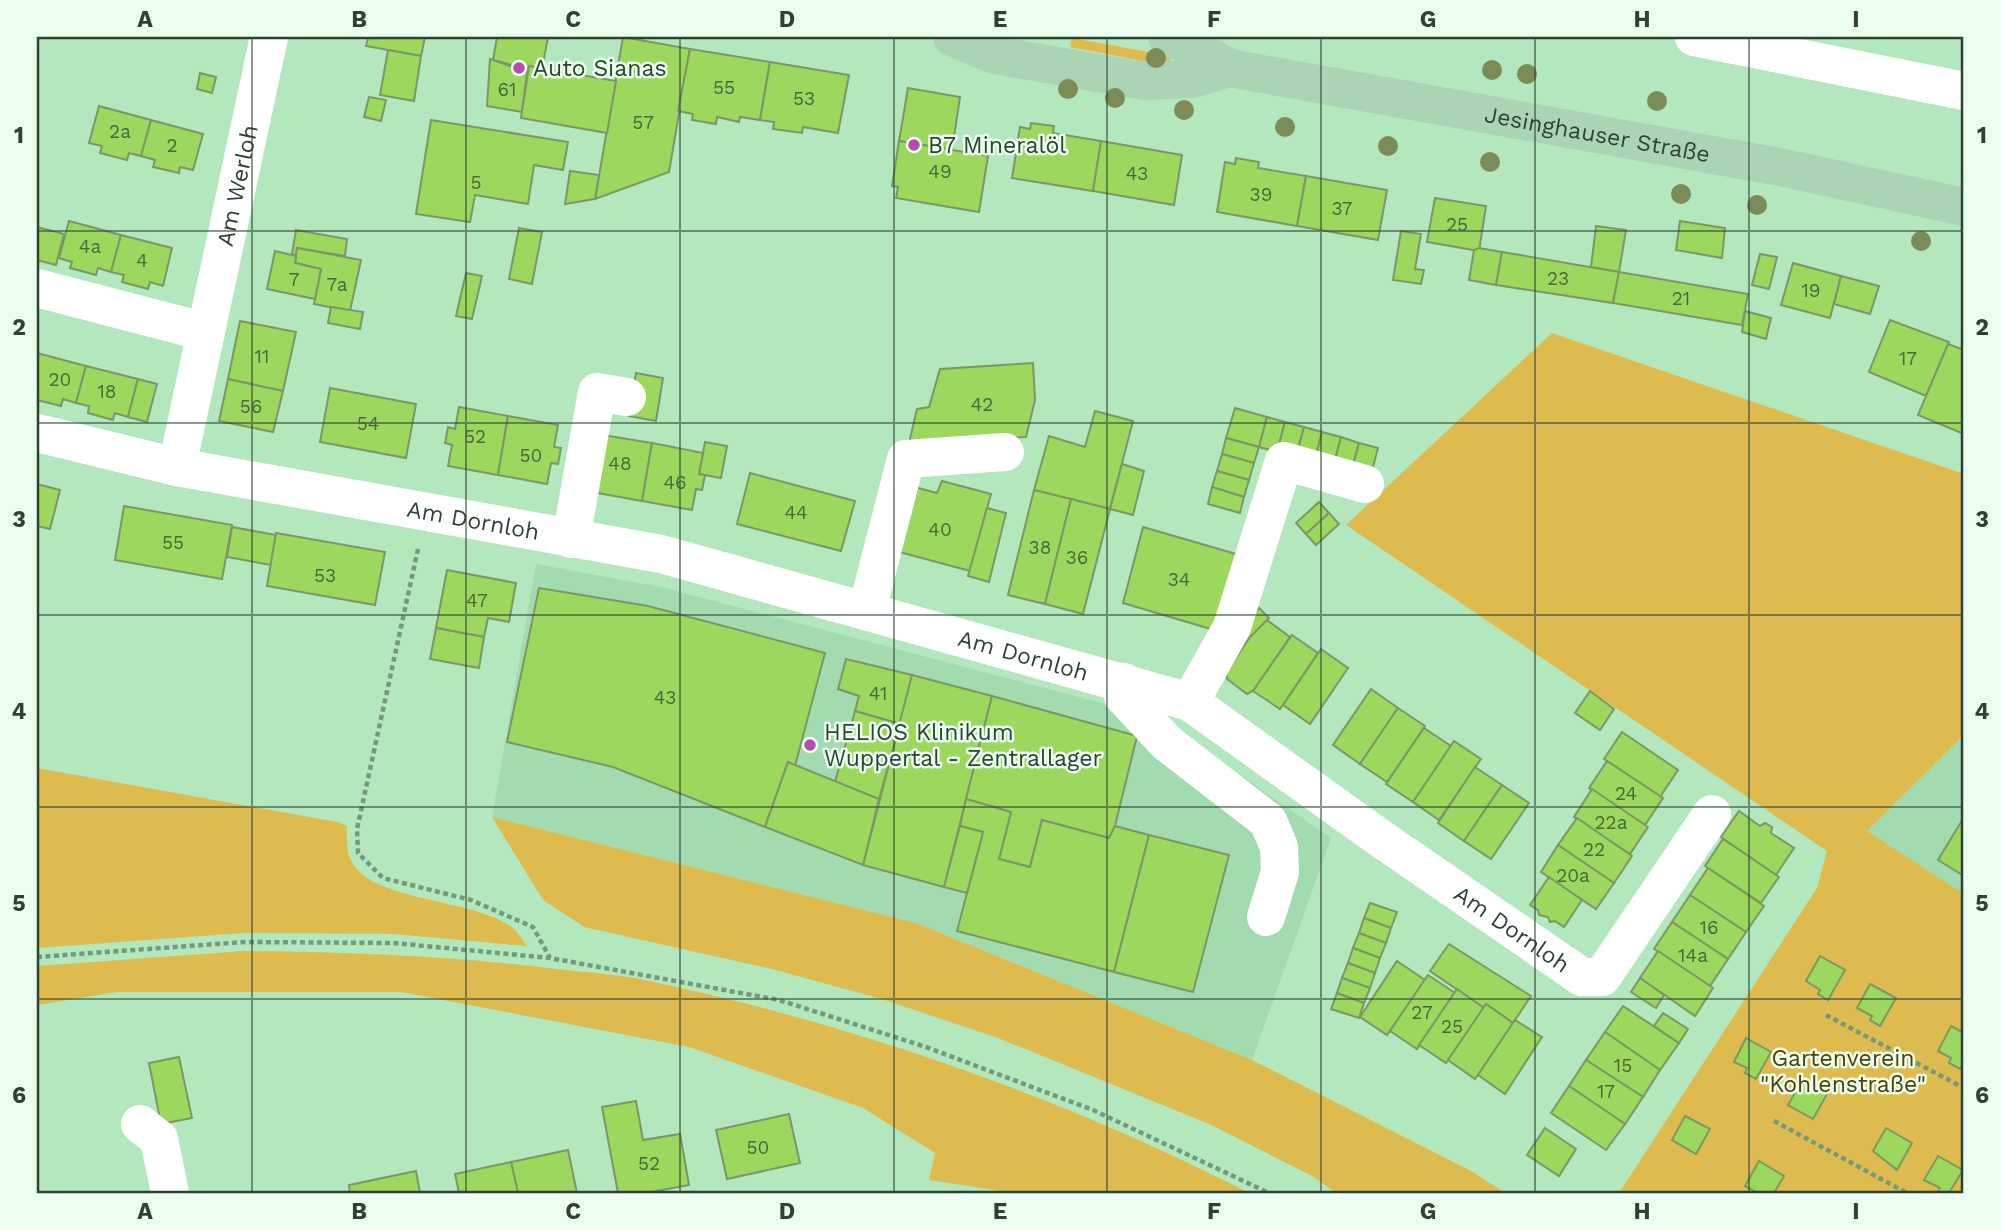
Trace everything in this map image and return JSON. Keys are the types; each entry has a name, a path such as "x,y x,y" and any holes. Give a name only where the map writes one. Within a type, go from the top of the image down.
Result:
{"main road":[{"name":"Jesinghauser Straße","path":"951,37 994,55 1144,81 1192,79 1229,68"},
{"name":"Jesinghauser Straße","path":"1167,37 1191,45 1229,68 1780,167 1964,207"}],"street":[{"name":"Am Werloh","path":"177,467 269,37"},
{"path":"1694,37 1964,90"},
{"path":"37,288 206,332"},
{"path":"571,539 597,392 627,397"},
{"path":"37,433 177,467"},
{"path":"867,610 906,459 1005,452"},
{"path":"1190,702 1232,627 1284,461 1365,484"},
{"name":"Am Dornloh","path":"177,467 426,514 661,554 1190,702 1421,867 1583,976 1602,977 1712,814"},
{"path":"1124,682 1123,696 1167,743 1268,821 1279,847 1280,872 1266,917"},
{"path":"140,1124 159,1139 170,1193"}],"path":[{"path":"426,514 357,829 358,853 383,878 471,900 533,927 550,958"},
{"path":"37,957 244,942 394,943 550,958 779,1000 923,1046 1093,1110 1269,1193"},
{"path":"1826,1015 1964,1088"},
{"path":"1774,1121 1907,1193"}],"shaded area":[{"path":"536,564 661,587 1158,718 1331,838 1252,1060 916,923 492,817"},
{"path":"1964,735 1964,894 1866,831"}],"green space":[{"path":"1072,38 1171,56 1169,66 1070,47"},
{"name":"Gartenverein \"Kohlenstraße\"","path":"1552,333 1964,474 1964,735 1867,831 1964,894 1964,1193 1619,1193 1817,888 1827,851 1346,525"},
{"path":"37,768 337,822 347,826 349,855 361,873 378,884 399,892 496,918 514,929 527,946 394,934 244,933 37,948"},
{"path":"492,817 916,923 1252,1060 1473,1172 1505,1193 1336,1193 1314,1177 1209,1124 998,1038 885,1000 772,969 584,927 543,900"},
{"path":"244,951 322,952 478,961 630,977 718,997 874,1040 1028,1094 1104,1125 1249,1193 1014,1193 929,1180 935,1153 863,1108 689,1047 401,992 117,992 37,1005 37,966"}],"building":[{"path":"368,37 425,37 421,56 366,46"},
{"path":"497,37 548,37 542,69 529,66 527,72 520,71 516,66 493,60"},
{"path":"623,37 690,49 669,172 595,199"},
{"path":"690,49 770,62 760,120 740,117 739,122 717,117 716,124 692,120 693,114 678,111"},
{"path":"388,50 421,56 414,101 380,95"},
{"path":"490,59 527,72 522,112 487,106"},
{"path":"770,62 849,75 838,133 803,127 802,133 773,129 774,122 760,120"},
{"path":"529,66 616,81 607,133 521,118"},
{"path":"200,73 216,77 212,93 197,89"},
{"path":"908,88 960,97 952,150 899,141"},
{"path":"369,97 386,100 381,121 364,117"},
{"path":"99,106 151,120 141,156 129,153 127,160 100,153 102,146 89,143"},
{"path":"151,120 203,134 193,170 180,167 179,173 153,167 155,160 141,156"},
{"path":"431,120 568,142 563,170 534,165 528,204 475,195 470,222 416,214"},
{"path":"1031,123 1054,126 1053,133 1101,141 1093,191 1012,178 1020,127 1030,129"},
{"path":"899,141 988,156 979,212 896,198 898,187 892,186"},
{"path":"1101,141 1182,155 1174,205 1093,191"},
{"path":"1236,158 1259,162 1258,168 1306,176 1297,226 1217,212 1225,162 1235,164"},
{"path":"570,171 599,175 595,199 565,204"},
{"path":"1306,176 1387,190 1378,240 1297,226"},
{"path":"1435,198 1486,206 1479,251 1427,242"},
{"path":"69,221 121,235 111,272 98,268 96,275 70,268 72,262 59,258"},
{"path":"1680,221 1725,228 1722,258 1676,250"},
{"path":"1596,226 1626,230 1619,272 1591,267"},
{"path":"37,227 64,234 56,265 37,260"},
{"path":"519,228 542,232 532,284 509,279"},
{"path":"296,230 347,239 345,256 297,248 296,256 292,254"},
{"path":"1401,231 1421,234 1415,269 1424,270 1421,284 1393,280"},
{"path":"121,235 172,248 163,286 150,282 148,289 122,282 124,275 111,272"},
{"path":"297,248 361,260 350,311 314,304 321,269 295,263"},
{"path":"1479,248 1502,252 1496,285 1469,280 1474,250"},
{"path":"275,251 296,256 295,263 321,269 315,299 267,289"},
{"path":"1502,252 1619,272 1613,303 1496,285"},
{"path":"1760,254 1777,257 1769,289 1752,285"},
{"path":"1793,263 1841,276 1830,318 1781,305"},
{"path":"1619,272 1748,294 1742,325 1613,303"},
{"path":"466,273 482,276 472,319 456,316"},
{"path":"1841,276 1879,286 1870,314 1834,304"},
{"path":"331,307 363,312 360,329 328,323"},
{"path":"1745,311 1771,318 1766,339 1742,332"},
{"path":"1890,320 1949,342 1926,396 1869,372"},
{"path":"240,321 296,332 283,391 228,379"},
{"path":"1948,344 1964,350 1964,434 1918,415"},
{"path":"37,353 86,366 76,403 63,399 61,406 37,400"},
{"path":"1033,363 1035,400 1026,437 909,443 917,409 929,407 940,369"},
{"path":"86,366 138,379 128,417 115,413 113,420 88,413 89,406 76,403"},
{"path":"636,373 663,378 656,421 629,416"},
{"path":"138,379 157,384 147,422 128,417"},
{"path":"228,379 283,391 273,432 219,421"},
{"path":"330,388 416,404 406,458 320,442"},
{"path":"459,407 508,416 498,475 448,466 452,445 445,443 448,427 455,429"},
{"path":"1235,408 1267,417 1259,447 1226,438"},
{"path":"1095,411 1133,421 1110,509 1034,490 1049,436 1085,447"},
{"path":"508,416 558,425 554,447 561,448 558,464 551,463 547,484 498,475"},
{"path":"1267,417 1285,422 1277,452 1259,447"},
{"path":"1285,422 1304,427 1296,457 1277,452"},
{"path":"1304,427 1322,432 1314,463 1296,457"},
{"path":"1322,432 1341,437 1333,468 1314,463"},
{"path":"603,435 652,443 642,501 592,492"},
{"path":"1341,437 1359,443 1351,473 1333,468"},
{"path":"1226,438 1259,447 1254,463 1222,454"},
{"path":"705,442 727,446 721,478 699,474"},
{"path":"652,443 703,453 699,474 705,475 702,490 696,489 692,510 642,501"},
{"path":"1359,443 1378,448 1370,478 1351,473"},
{"path":"1222,454 1254,463 1249,480 1217,471"},
{"path":"1122,464 1144,471 1133,515 1110,509"},
{"path":"1217,471 1249,480 1244,497 1212,487"},
{"path":"750,473 855,501 841,551 737,524"},
{"path":"942,481 991,494 970,571 892,550 911,486 937,493"},
{"path":"37,484 60,490 50,529 37,526"},
{"path":"1212,487 1244,497 1240,513 1208,504"},
{"path":"1034,490 1071,499 1045,604 1008,595"},
{"path":"1071,499 1110,509 1083,614 1045,604"},
{"path":"1319,502 1329,513 1306,534 1296,523"},
{"path":"124,506 232,525 222,579 115,560"},
{"path":"987,508 1006,513 989,582 968,576"},
{"path":"1329,513 1339,524 1316,545 1306,534"},
{"path":"232,527 276,535 271,565 227,557"},
{"path":"1143,527 1236,554 1214,630 1123,603"},
{"path":"276,533 385,552 375,605 267,586"},
{"path":"447,570 516,583 509,622 488,618 484,637 436,628"},
{"path":"539,588 648,606 825,653 795,766 788,762 765,827 613,767 507,742"},
{"path":"1259,608 1269,618 1245,644 1234,632"},
{"path":"1267,620 1290,637 1253,691 1247,694 1227,679 1226,673 1250,637"},
{"path":"436,628 484,637 479,668 430,659"},
{"path":"1292,635 1318,653 1280,709 1253,691"},
{"path":"1321,649 1348,668 1310,724 1283,705"},
{"path":"846,659 912,675 900,724 855,711 859,696 838,689"},
{"path":"912,675 992,696 944,887 863,865"},
{"path":"1371,689 1398,708 1360,764 1333,745"},
{"path":"1590,691 1614,709 1600,730 1575,713"},
{"path":"992,696 1137,736 1115,826 1109,838 1042,820 1030,867 999,859 1011,812 966,799"},
{"path":"1398,708 1425,726 1387,782 1360,764"},
{"path":"855,711 900,724 879,799 835,782"},
{"path":"1424,728 1451,746 1413,802 1386,784"},
{"path":"1622,732 1678,770 1660,797 1604,759"},
{"path":"1454,741 1481,759 1439,820 1413,802"},
{"path":"1607,761 1663,798 1645,825 1589,788"},
{"path":"788,762 879,799 863,865 765,827"},
{"path":"1475,767 1502,785 1464,841 1438,823"},
{"path":"1502,785 1529,803 1491,859 1464,841"},
{"path":"1592,789 1648,827 1630,854 1574,817"},
{"path":"966,799 1011,812 999,859 1030,867 1042,820 1109,838 1115,826 1149,835 1114,972 957,931 983,832 960,826"},
{"path":"1739,811 1760,826 1765,823 1772,827 1771,833 1794,848 1776,875 1721,837"},
{"path":"1964,817 1964,876 1938,860"},
{"path":"1577,818 1632,856 1614,883 1558,845"},
{"path":"960,826 983,832 967,893 944,887"},
{"path":"1149,835 1229,855 1193,992 1114,972"},
{"path":"1723,839 1779,877 1761,903 1705,866"},
{"path":"1558,845 1614,883 1596,909 1541,872"},
{"path":"1708,868 1764,906 1746,932 1690,895"},
{"path":"1549,877 1582,900 1564,927 1539,915 1538,910 1530,905"},
{"path":"1690,895 1746,932 1728,959 1672,922"},
{"path":"1370,903 1397,912 1391,928 1364,918"},
{"path":"1364,918 1391,928 1386,943 1359,933"},
{"path":"1672,922 1728,959 1710,986 1654,949"},
{"path":"1359,933 1386,943 1380,958 1353,948"},
{"path":"1449,944 1531,996 1513,1023 1486,1004 1484,1008 1430,971"},
{"path":"1353,948 1380,958 1375,973 1348,963"},
{"path":"1658,951 1713,988 1695,1016 1640,978"},
{"path":"1820,956 1845,970 1828,1000 1818,994 1820,990 1806,981"},
{"path":"1397,961 1425,980 1387,1035 1360,1017"},
{"path":"1348,963 1375,973 1370,988 1342,978"},
{"path":"1428,975 1455,993 1417,1049 1390,1031"},
{"path":"1342,978 1370,988 1364,1003 1337,993"},
{"path":"1640,978 1664,995 1656,1008 1631,992"},
{"path":"1870,984 1896,998 1880,1026 1870,1020 1872,1016 1857,1008"},
{"path":"1457,989 1484,1008 1446,1063 1419,1045"},
{"path":"1337,993 1364,1003 1359,1018 1331,1009"},
{"path":"1486,1004 1513,1023 1475,1079 1448,1060"},
{"path":"1623,1006 1679,1043 1660,1070 1605,1032"},
{"path":"1663,1013 1688,1029 1679,1043 1654,1026"},
{"path":"1515,1020 1542,1037 1505,1094 1478,1075"},
{"path":"1951,1026 1964,1033 1964,1061 1960,1069 1949,1063 1951,1058 1938,1051"},
{"path":"1605,1032 1660,1070 1643,1097 1586,1060"},
{"path":"1746,1038 1771,1052 1756,1079 1745,1073 1747,1068 1734,1062"},
{"path":"179,1057 192,1118 161,1124 149,1063"},
{"path":"1586,1060 1643,1097 1625,1124 1569,1086"},
{"path":"1802,1080 1827,1094 1813,1119 1788,1105"},
{"path":"1569,1086 1625,1124 1606,1150 1551,1113"},
{"path":"636,1101 643,1140 680,1134 689,1185 646,1193 618,1193 602,1107"},
{"path":"789,1114 800,1163 727,1179 716,1130"},
{"path":"1685,1116 1710,1129 1696,1154 1672,1140"},
{"path":"1545,1128 1576,1149 1559,1176 1527,1155"},
{"path":"1886,1128 1912,1143 1897,1170 1873,1151"},
{"path":"568,1150 577,1193 518,1193 511,1162"},
{"path":"1938,1156 1963,1170 1949,1193 1938,1192 1940,1188 1924,1180"},
{"path":"1759,1161 1784,1176 1774,1193 1758,1193 1745,1186"},
{"path":"511,1162 518,1193 459,1193 455,1174"},
{"path":"416,1171 420,1193 350,1193 349,1185"}],"place":[{"name":"Auto Sianas","path":"519,68"},
{"name":"B7 Mineralöl","path":"914,145"},
{"name":"HELIOS Klinikum Wuppertal - Zentrallager","path":"810,745"}]}
